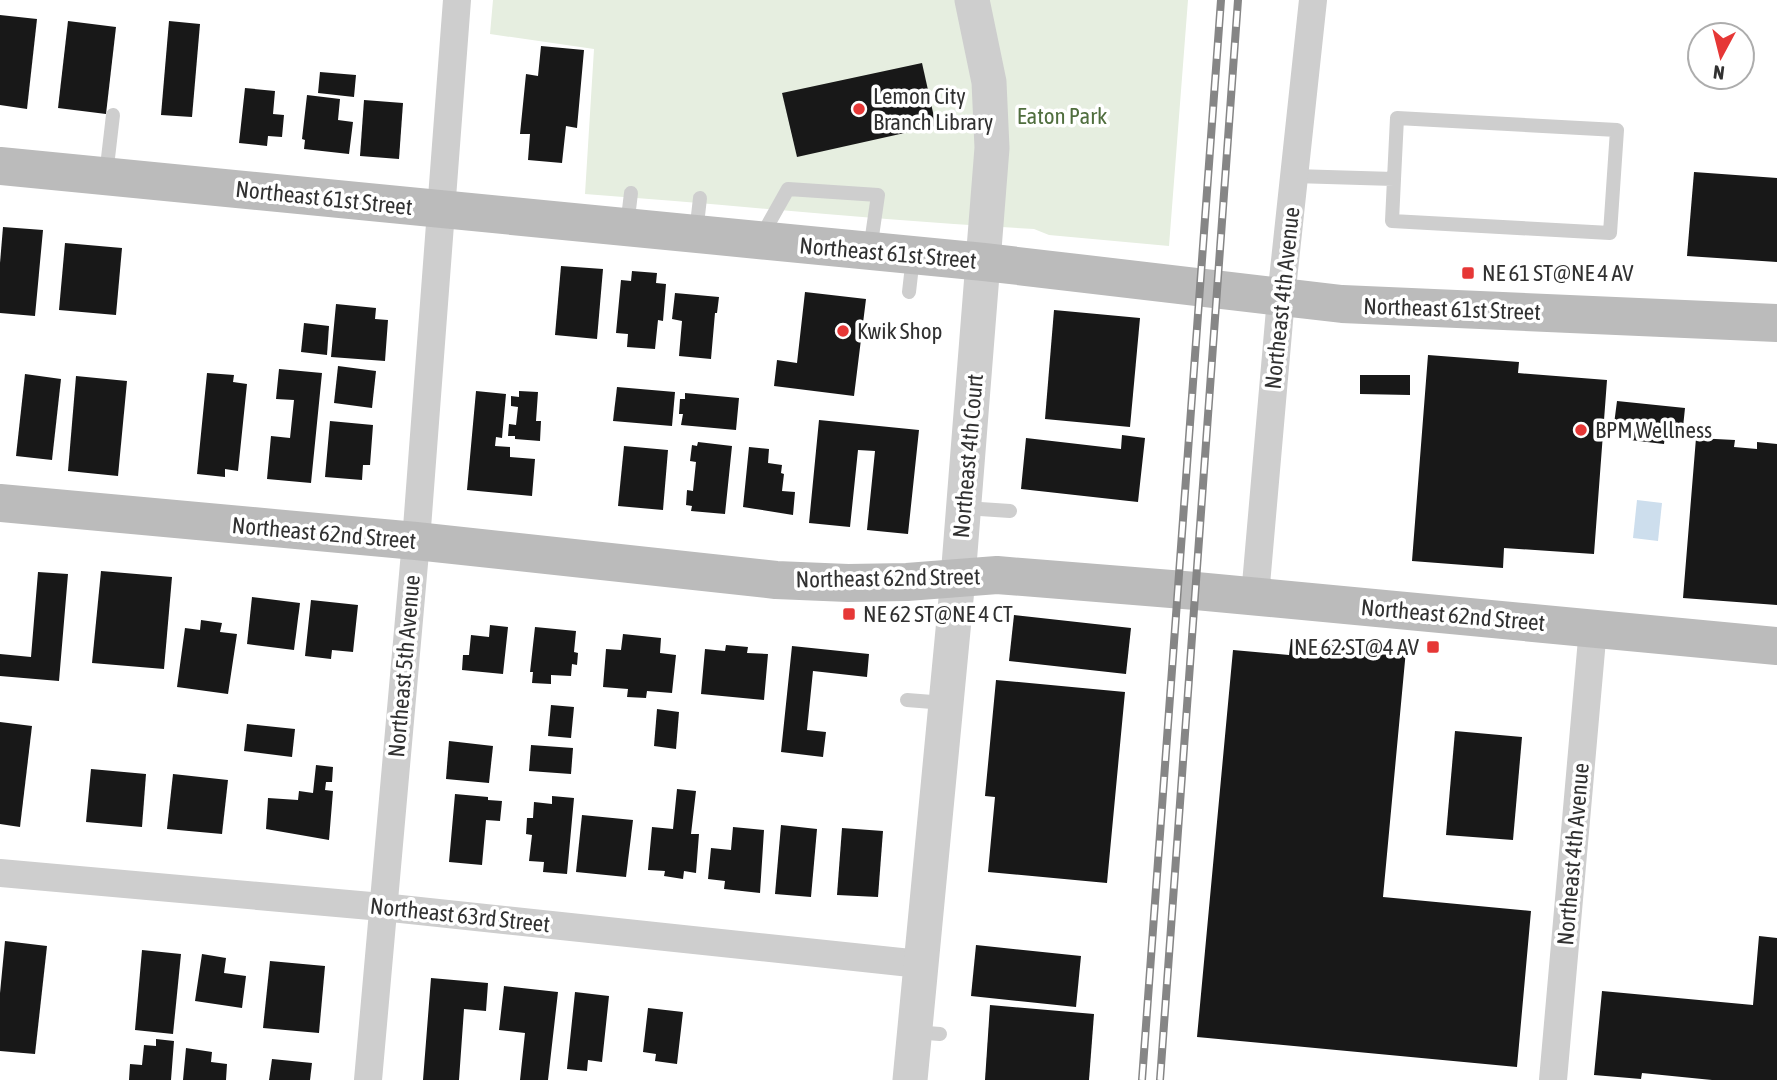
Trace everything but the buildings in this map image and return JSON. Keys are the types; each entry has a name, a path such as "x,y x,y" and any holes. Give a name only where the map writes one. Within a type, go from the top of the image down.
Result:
{"main road":[{"name":"Northeast 61st Street","path":"0,166 441,210 629,210 698,216 758,241 870,252 911,274 984,262 1342,304 1777,323"},
{"name":"Northeast 62nd Street","path":"0,503 416,541 776,580 848,583 997,575 1777,646"}],"street":[{"name":"Northeast 5th Avenue","path":"368,1080 416,541 457,0"},
{"name":"Northeast 4th Court","path":"910,1080 927,1033 920,964 958,578 992,148 989,82 972,0"},
{"name":"Northeast 4th Avenue","path":"1255,597 1281,298 1313,0"},
{"name":"Northeast 4th Avenue","path":"1553,1080 1593,628"},
{"name":"Northeast 63rd Street","path":"0,873 382,907 920,964"}],"lane":[{"path":"106,176 113,115"},
{"path":"1397,118 1617,130 1610,233 1392,221 1394,179 1397,118"},
{"path":"1294,176 1394,179"},
{"path":"758,241 789,189 878,195 870,252"},
{"path":"963,508 1010,512"},
{"path":"907,700 945,704"}],"green space":[{"name":"Eaton Park","path":"493,0 1188,0 1169,246 1049,235 1034,229 585,194 594,49 490,34"}],"water":[{"path":"1637,500 1662,503 1658,541 1633,538"}],"railway":[{"path":"1142,1080 1221,0"},
{"path":"1160,1080 1238,0"}],"place":[{"name":"Lemon City Branch Library","path":"859,109"},
{"name":"NE 61 ST@NE 4 AV","path":"1468,273"},
{"name":"Kwik Shop","path":"843,331"},
{"name":"BPM Wellness","path":"1581,430"},
{"name":"NE 62 ST@NE 4 CT","path":"849,614"},
{"name":"NE 62 ST@4 AV","path":"1433,647"}]}
